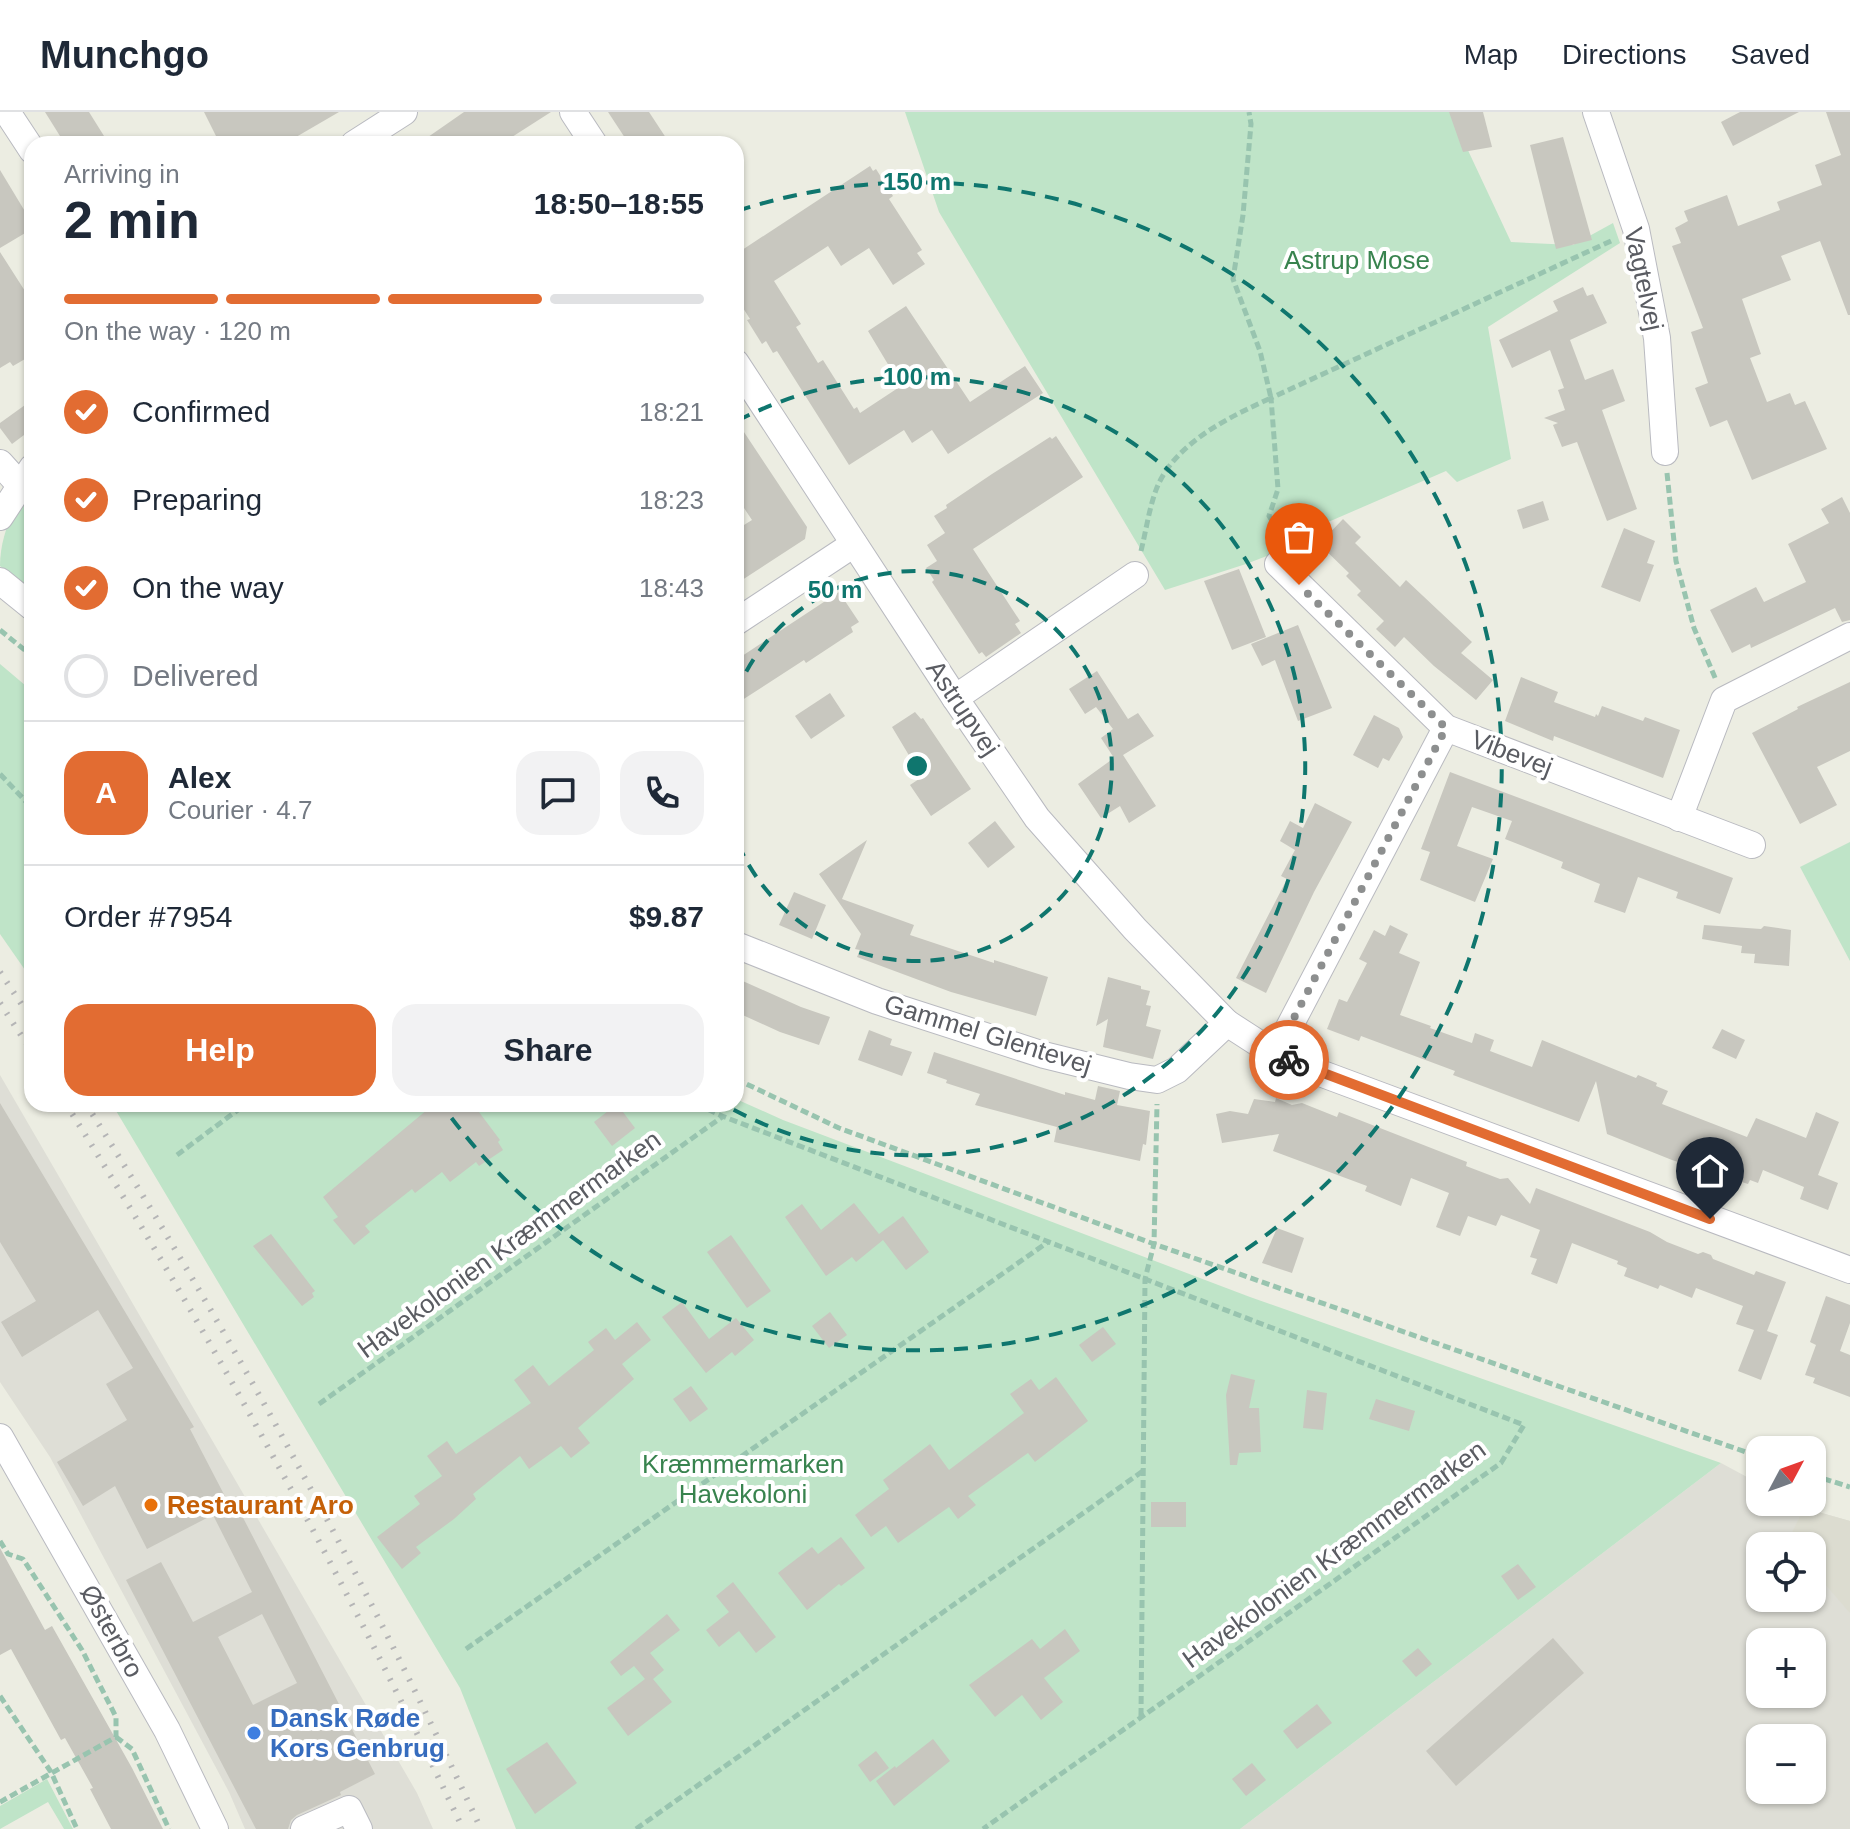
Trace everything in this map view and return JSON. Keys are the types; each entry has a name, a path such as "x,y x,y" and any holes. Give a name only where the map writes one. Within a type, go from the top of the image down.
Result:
{"street":[{"path":"7,112 24,138"},
{"path":"366,136 404,112"},
{"path":"573,112 589,136"},
{"name":"Vagtelvej","path":"1596,112 1636,229 1657,338 1665,452"},
{"name":"Astrupvej","path":"744,375 1037,818 1135,929 1227,1023 1275,1054 1570,1168 1850,1270"},
{"path":"0,463 24,475"},
{"path":"0,517 24,479"},
{"path":"744,617 854,544"},
{"name":"Vibevej","path":"1284,557 1446,728 1752,845"},
{"path":"955,698 1135,575"},
{"path":"0,581 24,600"},
{"path":"1679,818 1724,700 1850,636"},
{"path":"1275,1054 1446,728"},
{"name":"Gammel Glentevej","path":"744,948 877,1001 1044,1055 1157,1080"},
{"path":"1157,1080 1177,1070 1227,1023"},
{"name":"Østerbro","path":"0,1437 167,1730 215,1829"},
{"path":"304,1829 349,1809 359,1829"}],"path":[{"path":"1249,112 1251,124 1243,215 1233,279 1260,351 1271,398 1278,489 1269,516 1284,557"},
{"path":"1135,575 1156,488 1183,451 1231,416 1636,229"},
{"path":"1665,452 1676,561 1694,628 1724,700"},
{"path":"0,630 24,650"},
{"path":"0,774 24,800"},
{"path":"1145,1279 1154,1244 1157,1080"},
{"path":"744,1083 839,1128 1154,1244 1746,1452"},
{"path":"177,1155 235,1112"},
{"name":"Havekolonien Kræmmermarken","path":"714,1112 1524,1425 1501,1463 983,1829"},
{"name":"Havekolonien Kræmmermarken","path":"319,1404 722,1116"},
{"path":"466,1649 1048,1242"},
{"name":"Havekolonien Kræmmermarken","path":"1141,1717 1145,1279"},
{"path":"636,1829 1143,1471"},
{"path":"1826,1479 1850,1487"},
{"path":"0,1541 8,1554 23,1559 82,1650 116,1717 116,1737"},
{"path":"0,1696 51,1772 77,1829"},
{"path":"0,1802 116,1737"},
{"path":"116,1737 132,1749 169,1829"}],"shaded area":[{"path":"0,1075 417,1793 433,1829 245,1829 229,1792 50,1457 0,1382"},
{"path":"1721,1463 1746,1476 1746,1516 1826,1514 1850,1521 1850,1829 1240,1829"},
{"path":"1826,1514 1850,1521 1850,1613 1826,1585 1826,1532 1792,1532 1800,1516"}],"green space":[{"name":"Astrup Mose","path":"905,112 1452,112 1511,242 1573,245 1613,223 1620,243 1488,327 1511,459 1457,482 1446,471 1312,529 1293,546 1165,590 939,212"},
{"path":"24,495 24,585 0,566 2,544"},
{"path":"0,664 24,684 24,968 0,934"},
{"path":"1850,842 1850,961 1800,867"},
{"name":"Kræmmermarken Havekoloni","path":"744,1103 1250,1297 1721,1463 1240,1829 516,1829 460,1688 117,1112 744,1112"},
{"path":"47,1779 73,1829 64,1829 48,1802 0,1829 0,1806"}],"building":[{"path":"45,112 89,112 104,136 60,136"},
{"path":"204,112 339,112 298,136 216,136"},
{"path":"464,112 551,112 514,136 430,136"},
{"path":"608,112 649,112 665,136 624,136"},
{"path":"1449,112 1483,112 1492,147 1463,152"},
{"path":"1740,112 1799,112 1733,146 1721,122"},
{"path":"1826,112 1850,112 1850,315 1820,241 1781,256 1791,280 1742,299 1761,354 1750,358 1767,402 1790,393 1795,405 1805,401 1827,449 1752,480 1727,420 1710,427 1695,388 1708,383 1691,332 1703,328 1672,246 1681,243 1675,228 1688,221 1684,211 1727,195 1738,226 1780,210 1777,202 1822,185 1815,165 1841,155"},
{"path":"1563,137 1592,240 1556,249 1530,145"},
{"path":"870,166 873,171 876,169 893,196 889,199 922,250 917,253 925,264 893,285 869,248 841,266 828,246 774,281 801,324 796,327 818,363 823,360 854,409 857,407 860,413 901,386 868,331 906,306 970,402 1025,366 1043,393 948,454 932,430 912,443 904,430 849,465 777,351 773,353 766,341 762,344 747,320 750,319 744,310 744,249"},
{"path":"0,170 24,210 24,234 0,248"},
{"path":"0,252 24,290 24,360 0,368"},
{"path":"1583,287 1587,296 1593,294 1607,323 1570,340 1585,380 1613,369 1625,401 1602,410 1637,509 1607,521 1577,442 1562,447 1553,425 1558,423 1544,418 1565,410 1558,390 1564,388 1550,350 1512,368 1499,340 1558,311 1553,301"},
{"path":"24,406 24,435 12,444 0,428 0,423"},
{"path":"744,432 807,527 805,539 744,579 744,525 752,520 744,508"},
{"path":"1056,436 1083,477 973,549 1020,621 1015,624 1021,633 986,657 982,652 979,654 926,568 937,561 927,545 945,533 934,516 992,474"},
{"path":"1842,497 1850,513 1850,620 1842,622 1835,608 1751,648 1750,644 1732,653 1710,610 1756,587 1764,602 1806,582 1788,544 1829,523 1821,509"},
{"path":"1543,501 1549,520 1523,529 1517,510"},
{"path":"1343,519 1361,537 1355,543 1400,587 1406,580 1472,642 1461,653 1493,680 1476,700 1404,637 1395,647 1376,629 1384,621 1357,595 1361,591 1346,576 1349,573 1319,544"},
{"path":"1624,528 1655,541 1647,563 1654,565 1640,602 1601,587"},
{"path":"1239,569 1266,637 1232,650 1204,581"},
{"path":"839,592 859,622 851,627 853,632 744,699 744,655"},
{"path":"1298,625 1332,708 1298,721 1275,660 1262,666 1251,644"},
{"path":"1097,671 1128,719 1138,713 1154,736 1123,755 1156,806 1129,823 1120,806 1101,818 1078,784 1114,758 1101,738 1113,729 1096,707 1085,714 1069,689"},
{"path":"1521,677 1558,692 1554,702 1595,717 1602,706 1680,730 1663,778 1554,736 1553,741 1505,721"},
{"path":"1850,682 1850,751 1817,767 1837,805 1800,824 1752,733"},
{"path":"830,693 845,716 811,739 795,716"},
{"path":"915,712 923,718 971,789 931,816 910,785 922,777 892,727"},
{"path":"1374,715 1399,728 1403,737 1389,761 1383,758 1378,768 1353,755"},
{"path":"1450,772 1733,878 1720,914 1676,898 1678,892 1638,877 1625,913 1594,902 1600,884 1561,868 1563,862 1505,839 1512,821 1472,807 1457,846 1493,859 1475,902 1420,880 1430,852 1421,849"},
{"path":"1315,803 1352,822 1314,892 1266,993 1236,978 1287,879 1281,876 1295,850 1280,841 1290,821 1303,828"},
{"path":"995,821 1015,847 988,868 968,843"},
{"path":"867,840 842,899 914,925 910,935 1048,977 1036,1016 951,992 857,957 860,950 855,949 861,934 819,874"},
{"path":"794,892 826,905 812,939 779,925"},
{"path":"1390,925 1408,934 1399,953 1420,962 1400,1015 1472,1043 1475,1033 1494,1040 1490,1051 1532,1067 1542,1040 1636,1078 1638,1075 1657,1083 1656,1086 1668,1091 1662,1104 1747,1137 1756,1118 1806,1138 1816,1112 1839,1122 1818,1175 1838,1183 1828,1210 1800,1199 1804,1187 1763,1170 1758,1183 1750,1180 1748,1184 1672,1160 1607,1134 1596,1081 1579,1122 1453,1075 1455,1071 1361,1036 1359,1041 1327,1029 1339,999 1347,1002 1367,963 1359,959 1374,930 1385,936"},
{"path":"1704,925 1761,929 1764,926 1791,930 1789,966 1754,963 1755,954 1741,953 1742,946 1702,939"},
{"path":"1108,977 1150,991 1146,1005 1151,1006 1146,1026 1161,1030 1153,1059 1103,1047 1108,1019 1096,1026"},
{"path":"744,982 830,1017 819,1045 744,1016"},
{"path":"1722,1029 1745,1040 1736,1059 1712,1048"},
{"path":"869,1030 892,1039 890,1045 912,1052 902,1076 858,1060"},
{"path":"934,1052 1065,1095 1065,1092 1095,1100 1098,1086 1120,1091 1117,1105 1150,1111 1146,1145 1143,1144 1140,1161 1054,1142 1057,1127 975,1105 980,1094 927,1073"},
{"path":"1276,1098 1292,1105 1302,1103 1337,1117 1339,1112 1467,1162 1466,1166 1500,1179 1508,1178 1530,1204 1536,1188 1698,1254 1703,1252 1754,1275 1756,1271 1786,1282 1767,1331 1778,1335 1761,1380 1738,1371 1754,1330 1736,1324 1743,1306 1696,1288 1692,1298 1660,1285 1658,1289 1624,1276 1627,1268 1617,1264 1618,1261 1572,1243 1557,1284 1531,1274 1537,1259 1530,1257 1540,1230 1501,1215 1496,1226 1468,1216 1460,1236 1436,1227 1449,1193 1411,1178 1401,1206 1365,1191 1367,1186 1273,1151 1279,1134 1222,1143 1216,1114 1230,1111 1248,1114 1254,1099 1275,1102"},
{"path":"0,1103 194,1427 190,1429 230,1506 147,1549 115,1486 83,1506 57,1462 127,1420 106,1384 133,1368 98,1310 22,1357 1,1322 36,1301 0,1242"},
{"path":"424,1112 479,1112 500,1140 498,1142 503,1150 479,1166 476,1162 450,1182 442,1172 415,1193 412,1189 365,1226 370,1232 354,1245 333,1220 338,1217 323,1197"},
{"path":"607,1112 623,1112 635,1128 612,1146 594,1122"},
{"path":"854,1203 879,1234 903,1216 929,1252 906,1270 883,1240 856,1262 852,1257 826,1276 785,1217 802,1204 821,1230"},
{"path":"1277,1228 1304,1238 1292,1273 1262,1263"},
{"path":"271,1234 315,1291 312,1293 314,1297 302,1306 253,1246"},
{"path":"731,1235 771,1291 747,1308 707,1252"},
{"path":"1826,1296 1850,1305 1850,1323 1840,1351 1850,1355 1850,1397 1813,1383 1815,1378 1805,1375 1816,1345 1810,1342"},
{"path":"682,1302 709,1339 736,1318 754,1340 735,1356 732,1352 706,1373 662,1317"},
{"path":"830,1312 847,1335 829,1348 812,1326"},
{"path":"637,1322 651,1340 622,1364 634,1379 578,1428 590,1443 571,1458 561,1446 529,1469 520,1456 473,1494 476,1499 454,1519 416,1547 421,1553 402,1569 377,1537 420,1504 414,1496 442,1476 427,1456 447,1441 456,1454 531,1403 514,1380 533,1365 549,1386 594,1350 588,1342 606,1328 615,1340"},
{"path":"1103,1327 1116,1344 1092,1362 1079,1345"},
{"path":"1231,1374 1255,1380 1249,1408 1259,1408 1261,1452 1239,1453 1237,1465 1230,1465 1226,1395"},
{"path":"1056,1377 1088,1421 1035,1462 1028,1453 968,1496 976,1505 958,1519 949,1507 898,1543 886,1526 871,1537 855,1515 889,1489 883,1480 930,1444 949,1470 1024,1413 1010,1394 1031,1379 1039,1390"},
{"path":"691,1386 708,1409 690,1422 673,1399"},
{"path":"1307,1390 1327,1393 1323,1430 1303,1428"},
{"path":"1376,1399 1415,1411 1409,1431 1369,1419"},
{"path":"1151,1502 1186,1502 1186,1527 1151,1527"},
{"path":"236,1504 375,1774 340,1792 341,1795 297,1815 288,1829 256,1829 126,1580 161,1562 193,1622 252,1592 213,1515","holes":["262,1614 297,1683 253,1705 218,1637"]},
{"path":"841,1537 865,1568 807,1610 778,1573 812,1547 818,1554"},
{"path":"0,1548 45,1630 52,1626 163,1829 111,1829 90,1789 93,1788 65,1738 61,1740 11,1649 0,1655"},
{"path":"1518,1564 1536,1587 1518,1600 1501,1576"},
{"path":"733,1582 776,1637 756,1653 739,1631 719,1647 706,1630 729,1612 716,1596"},
{"path":"667,1614 680,1630 650,1653 664,1670 653,1679 672,1702 628,1736 607,1708 645,1679 634,1666 621,1676 610,1662"},
{"path":"1065,1629 1080,1651 1044,1678 1063,1702 1041,1720 1022,1695 995,1717 969,1685 1032,1639 1040,1649"},
{"path":"1553,1638 1584,1673 1456,1786 1426,1751"},
{"path":"1418,1648 1432,1664 1416,1677 1402,1661"},
{"path":"1317,1704 1332,1723 1297,1749 1283,1731"},
{"path":"933,1739 950,1761 894,1806 876,1781"},
{"path":"547,1742 577,1783 535,1814 506,1769"},
{"path":"876,1751 889,1768 870,1782 858,1765"},
{"path":"1252,1763 1266,1780 1246,1796 1232,1779"}],"railway":[{"path":"0,972 24,1008"},
{"path":"0,1003 24,1040"},
{"path":"71,1112 173,1281 275,1460 372,1643 463,1829"},
{"path":"91,1112 193,1280 295,1460 391,1643 481,1829"}],"way so far":[{"path":"1289,1060 1275,1054 1446,728 1299,585"}],"place":[{"name":"Restaurant Aro","path":"151,1505"},
{"name":"Dansk Røde Kors Genbrug","path":"254,1733"}],"route":[{"path":"1289,1060 1710,1219"}]}
